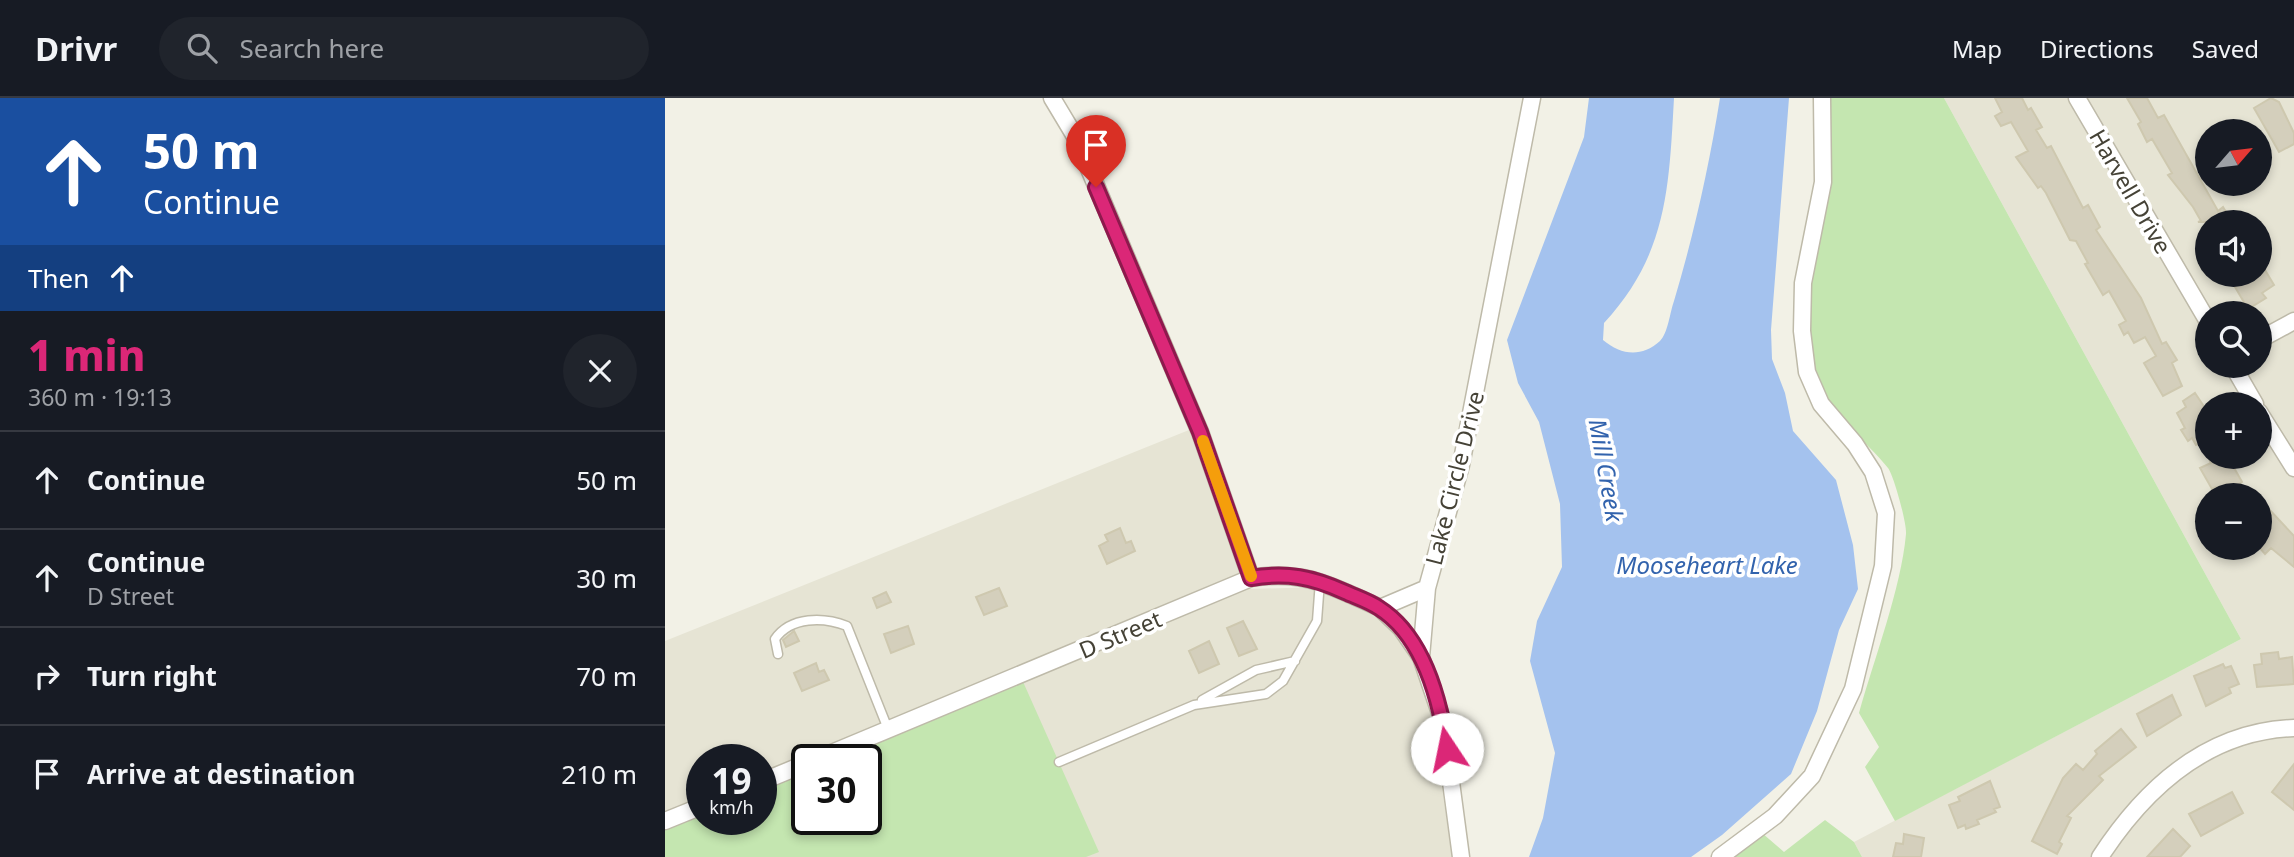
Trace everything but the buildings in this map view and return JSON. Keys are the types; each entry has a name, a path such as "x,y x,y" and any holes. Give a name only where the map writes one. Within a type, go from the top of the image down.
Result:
{"street":[{"path":"1052,98 1076,138 1200,432 1251,578"},
{"name":"Lake Circle Drive","path":"1461,857 1443,722 1421,657 1427,588 1461,465 1532,98"},
{"path":"1720,857 1775,816 1812,776 1853,689 1883,566 1886,513 1873,472 1855,444 1821,404 1807,372 1803,345 1803,283 1823,182 1822,98"},
{"name":"Harvell Drive","path":"2077,98 2196,301"},
{"path":"2272,333 2294,321"},
{"path":"2272,433 2294,468"},
{"name":"D Street","path":"853,744 1251,578 1275,574 1320,580 1380,608"},
{"path":"1421,657 1401,628 1380,608 1427,588"},
{"path":"2100,857 2132,811 2178,768 2210,749 2244,736 2294,728"},
{"path":"665,821 686,812"}],"lane":[{"path":"1193,705 1266,694 1283,681 1317,621 1320,580"},
{"path":"778,654 775,639 779,633 798,623 819,619 847,626 888,729"},
{"path":"1059,762 1193,705 1256,670 1295,661"}],"shaded area":[{"path":"1944,98 2294,98 2294,857 1862,857 1854,842 2241,639 2198,560 2272,560 2272,483 2195,483 2195,555"},
{"path":"1189,430 1248,589 1320,587 1384,617 1418,663 1433,726 1452,857 665,857 665,641"}],"green space":[{"path":"1830,98 1944,98 2195,555 2195,560 2198,560 2241,639 1895,821 1865,767 1879,747 1859,713 1899,578 1906,534 1891,473 1837,414 1821,390 1817,377 1809,308 1816,202"},
{"path":"1020,675 1099,852 1086,857 665,857 665,821 686,812 686,835 777,835 777,775 791,770 791,835 882,835 882,744 852,744"},
{"path":"1825,820 1854,842 1862,857 1729,857 1762,833 1784,852"}],"water":[{"name":"Mooseheart Lake","path":"1589,98 1674,98 1667,190 1653,245 1625,297 1604,323 1603,340 1617,349 1631,353 1653,346 1660,341 1667,328 1700,200 1720,98 1789,98 1771,330 1772,359 1785,393 1793,431 1836,480 1853,545 1858,589 1839,630 1817,711 1791,774 1722,835 1691,857 1529,857 1543,818 1555,753 1530,661 1537,621 1562,567 1560,504 1539,422 1518,383 1507,340 1584,137"}],"slow traffic":[{"path":"1203,441 1251,576"}],"route":[{"path":"1096,187 1200,432 1251,578 1275,574 1299,575 1320,580 1380,608 1401,628 1421,657 1443,722 1447,749"}],"water label":[{"name":"Mill Creek","path":"1607,470"}]}
